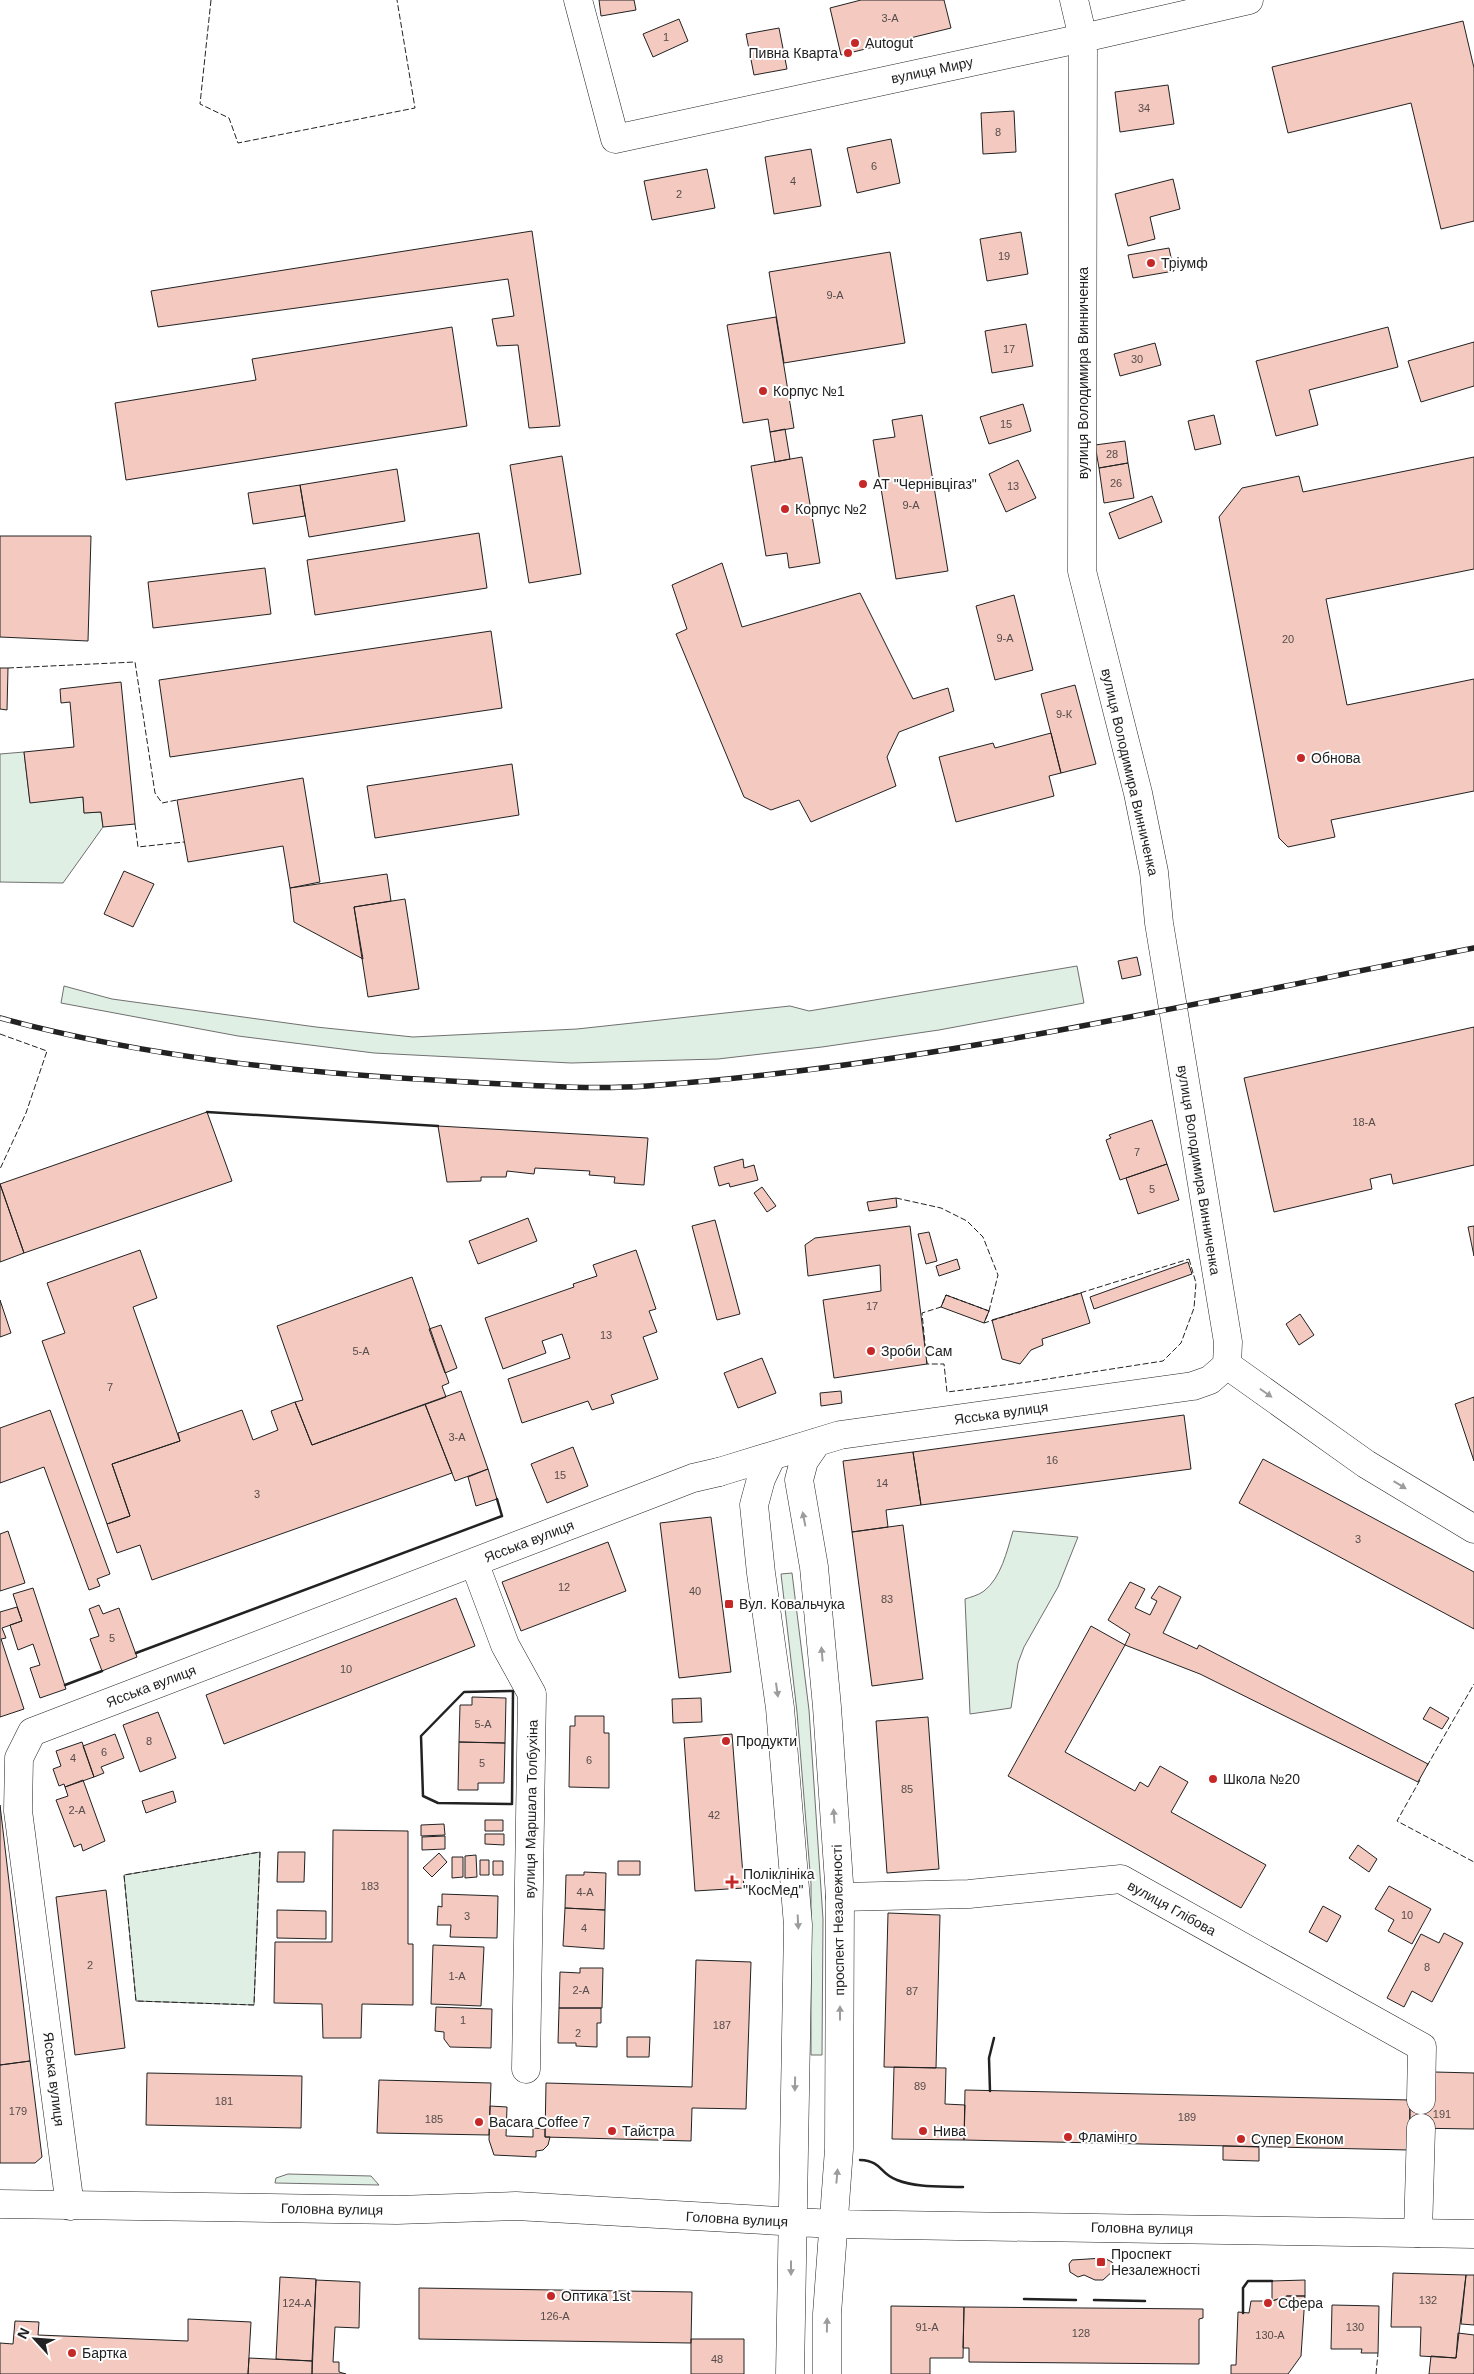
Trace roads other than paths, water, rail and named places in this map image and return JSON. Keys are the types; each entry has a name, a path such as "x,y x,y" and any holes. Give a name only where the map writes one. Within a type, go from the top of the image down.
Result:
{"main road":[{"name":"вулиця Миру","path":"578,0 615,139 1084,38 1250,0"},
{"name":"вулиця Володимира Винниченка","path":"1074,0 1084,38 1082,571 1138,793 1154,872 1162,942 1228,1342 1227,1365"},
{"name":"Ясська вулиця","path":"70,2206 18,1812 19,1758 32,1732 693,1478 771,1458 840,1436 1193,1386 1210,1380 1227,1365"},
{"path":"1227,1365 1366,1464 1474,1529"},
{"name":"проспект Незалежності","path":"817,1442 804,1461 799,1480 814,1567 827,1706 840,1897 839,2149 827,2314 826,2374"},
{"path":"771,1458 761,1479 754,1505 761,1573 780,1708 798,1925 790,2374"},
{"path":"719,1472 736,1480 744,1487 754,1505"},
{"name":"вулиця Маршала Толбухіна","path":"474,1562 505,1645 532,1694 526,2069"},
{"name":"вулиця Глібова","path":"840,1897 970,1894 1121,1879 1422,2047 1421,2100"},
{"path":"1418,2233 1421,2128"},
{"name":"Головна вулиця","path":"0,2204 397,2210 516,2206 833,2224 1474,2234"}],"railway":[{"path":"0,1018 115,1044 173,1054 290,1069 408,1079 512,1084 579,1087 647,1086 751,1077 959,1048 1062,1030 1474,948"}],"place":[{"name":"Autogut","path":"855,43"},
{"name":"Пивна Кварта","path":"848,53"},
{"name":"Тріумф","path":"1151,263"},
{"name":"Корпус №1","path":"763,391"},
{"name":"АТ \"Чернівцігаз\"","path":"863,484"},
{"name":"Корпус №2","path":"785,509"},
{"name":"Обнова","path":"1301,758"},
{"name":"Зроби Сам","path":"871,1351"},
{"name":"Вул. Ковальчука","path":"729,1604"},
{"name":"Продукти","path":"726,1741"},
{"name":"Школа №20","path":"1213,1779"},
{"name":"Поліклініка \"КосМед\"","path":"732,1882"},
{"name":"Bacara Coffee 7","path":"479,2122"},
{"name":"Тайстра","path":"612,2131"},
{"name":"Нива","path":"923,2131"},
{"name":"Фламінго","path":"1068,2137"},
{"name":"Супер Економ","path":"1241,2139"},
{"name":"Проспект Незалежності","path":"1101,2262"},
{"name":"Оптика 1st","path":"551,2296"},
{"name":"Сфера","path":"1268,2303"},
{"name":"Бартка","path":"72,2353"}]}
